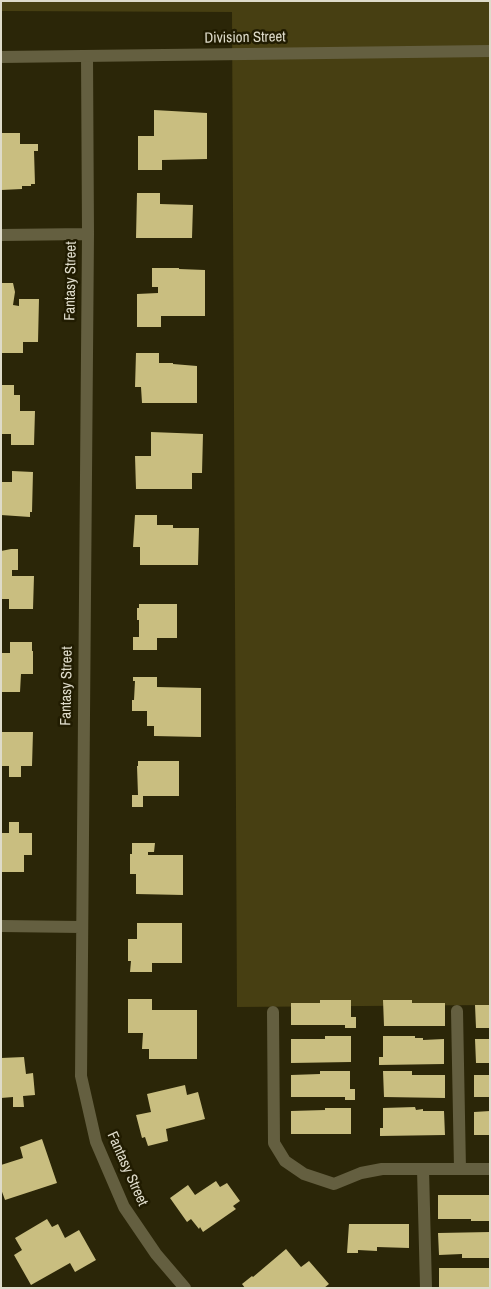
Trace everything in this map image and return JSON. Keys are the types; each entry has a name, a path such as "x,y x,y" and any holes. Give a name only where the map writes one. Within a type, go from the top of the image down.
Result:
{"street":[{"name":"Division Street","path":"1,57 490,51"},
{"name":"Fantasy Street","path":"88,56 81,1076 96,1142 124,1207 156,1254 185,1288"},
{"path":"1,235 88,234"},
{"path":"1,926 81,926"},
{"path":"457,1011 460,1169"},
{"path":"273,1012 274,1143 285,1161 304,1174 334,1184 361,1173 382,1169 490,1169"},
{"path":"423,1169 426,1288"}],"shaded area":[{"path":"1,1 490,1 490,1005 237,1007 232,12 1,11"}],"building":[{"path":"154,110 207,113 207,159 162,160 162,170 138,170 138,136 154,136"},
{"path":"1,133 20,133 20,144 38,144 38,151 34,151 35,184 22,186 22,189 1,190"},
{"path":"137,193 160,193 160,204 193,205 192,238 136,238"},
{"path":"152,268 205,270 205,316 161,316 161,327 137,327 137,294 158,293 158,287 152,287"},
{"path":"1,283 13,283 15,292 13,305 19,306 19,299 39,299 38,342 23,342 23,353 1,353"},
{"path":"136,353 159,353 159,363 197,366 197,403 142,403 141,387 135,387"},
{"path":"1,385 14,385 14,395 20,395 20,411 35,411 34,445 11,445 11,434 1,434"},
{"path":"151,432 203,434 202,473 192,473 192,489 136,489 135,456 151,456"},
{"path":"12,471 33,472 32,512 30,512 30,517 1,515 1,482 12,482"},
{"path":"135,515 157,515 157,525 173,525 173,528 199,528 198,565 140,565 140,547 133,547"},
{"path":"18,549 18,570 12,570 12,576 34,576 33,609 9,609 9,599 1,599 1,551"},
{"path":"139,604 177,604 177,638 157,638 157,650 133,650 133,637 139,637 137,608 139,608"},
{"path":"10,642 32,642 33,674 21,674 20,692 1,692 1,653 10,653"},
{"path":"133,677 157,677 157,687 201,688 201,737 154,736 154,726 147,726 147,711 132,711 135,681 133,681"},
{"path":"1,732 33,732 32,766 21,766 21,777 9,777 9,766 1,766"},
{"path":"138,761 179,761 179,796 143,796 143,807 132,807 132,795 138,795"},
{"path":"9,822 19,822 19,833 32,833 32,855 24,855 24,872 1,872 1,833 9,833"},
{"path":"132,843 155,843 154,852 148,852 148,855 183,855 183,895 136,894 136,874 130,874"},
{"path":"137,923 182,923 182,963 152,963 152,972 130,972 131,961 128,961 128,939 137,939"},
{"path":"128,999 152,999 152,1010 197,1010 197,1059 149,1059 149,1049 142,1049 143,1033 128,1033"},
{"path":"320,1000 351,1000 351,1017 356,1017 356,1028 345,1028 345,1025 291,1025 291,1003 320,1003"},
{"path":"383,1000 412,1000 412,1003 445,1003 445,1026 384,1026"},
{"path":"475,1005 490,1005 490,1028 476,1028"},
{"path":"325,1036 351,1036 351,1062 291,1063 291,1039 325,1039"},
{"path":"383,1036 415,1036 415,1038 423,1038 423,1040 444,1039 444,1064 379,1065 379,1057 383,1057"},
{"path":"475,1039 490,1039 490,1063 476,1063"},
{"path":"24,1057 26,1074 33,1073 35,1095 23,1096 24,1107 13,1107 13,1097 1,1098 1,1058"},
{"path":"320,1071 350,1071 350,1089 355,1089 355,1100 345,1100 345,1097 291,1097 291,1075 320,1074"},
{"path":"383,1071 412,1071 412,1075 445,1075 445,1098 384,1097"},
{"path":"474,1075 490,1075 490,1097 474,1097"},
{"path":"185,1085 187,1095 198,1092 205,1119 166,1129 168,1141 148,1146 145,1137 142,1138 136,1115 151,1112 147,1094"},
{"path":"415,1107 416,1110 423,1109 423,1111 444,1111 445,1135 380,1136 380,1128 383,1128 383,1108"},
{"path":"325,1108 351,1108 351,1134 291,1134 291,1111 325,1110"},
{"path":"490,1111 490,1135 474,1135 474,1112"},
{"path":"42,1139 57,1183 5,1200 1,1189 1,1165 23,1158 20,1147"},
{"path":"216,1181 220,1187 227,1183 240,1201 233,1206 236,1209 203,1232 191,1219 187,1222 170,1198 188,1185 195,1195"},
{"path":"438,1195 490,1195 490,1221 438,1219"},
{"path":"47,1219 52,1227 58,1224 65,1238 79,1230 96,1260 75,1272 70,1263 31,1285 14,1255 22,1250 15,1238"},
{"path":"349,1224 409,1224 409,1248 377,1247 377,1251 358,1250 358,1253 347,1253"},
{"path":"490,1232 490,1258 462,1258 462,1254 439,1255 438,1233"},
{"path":"286,1249 301,1267 309,1261 329,1284 324,1288 245,1288 242,1284"},
{"path":"439,1268 490,1268 490,1288 439,1288"}]}
